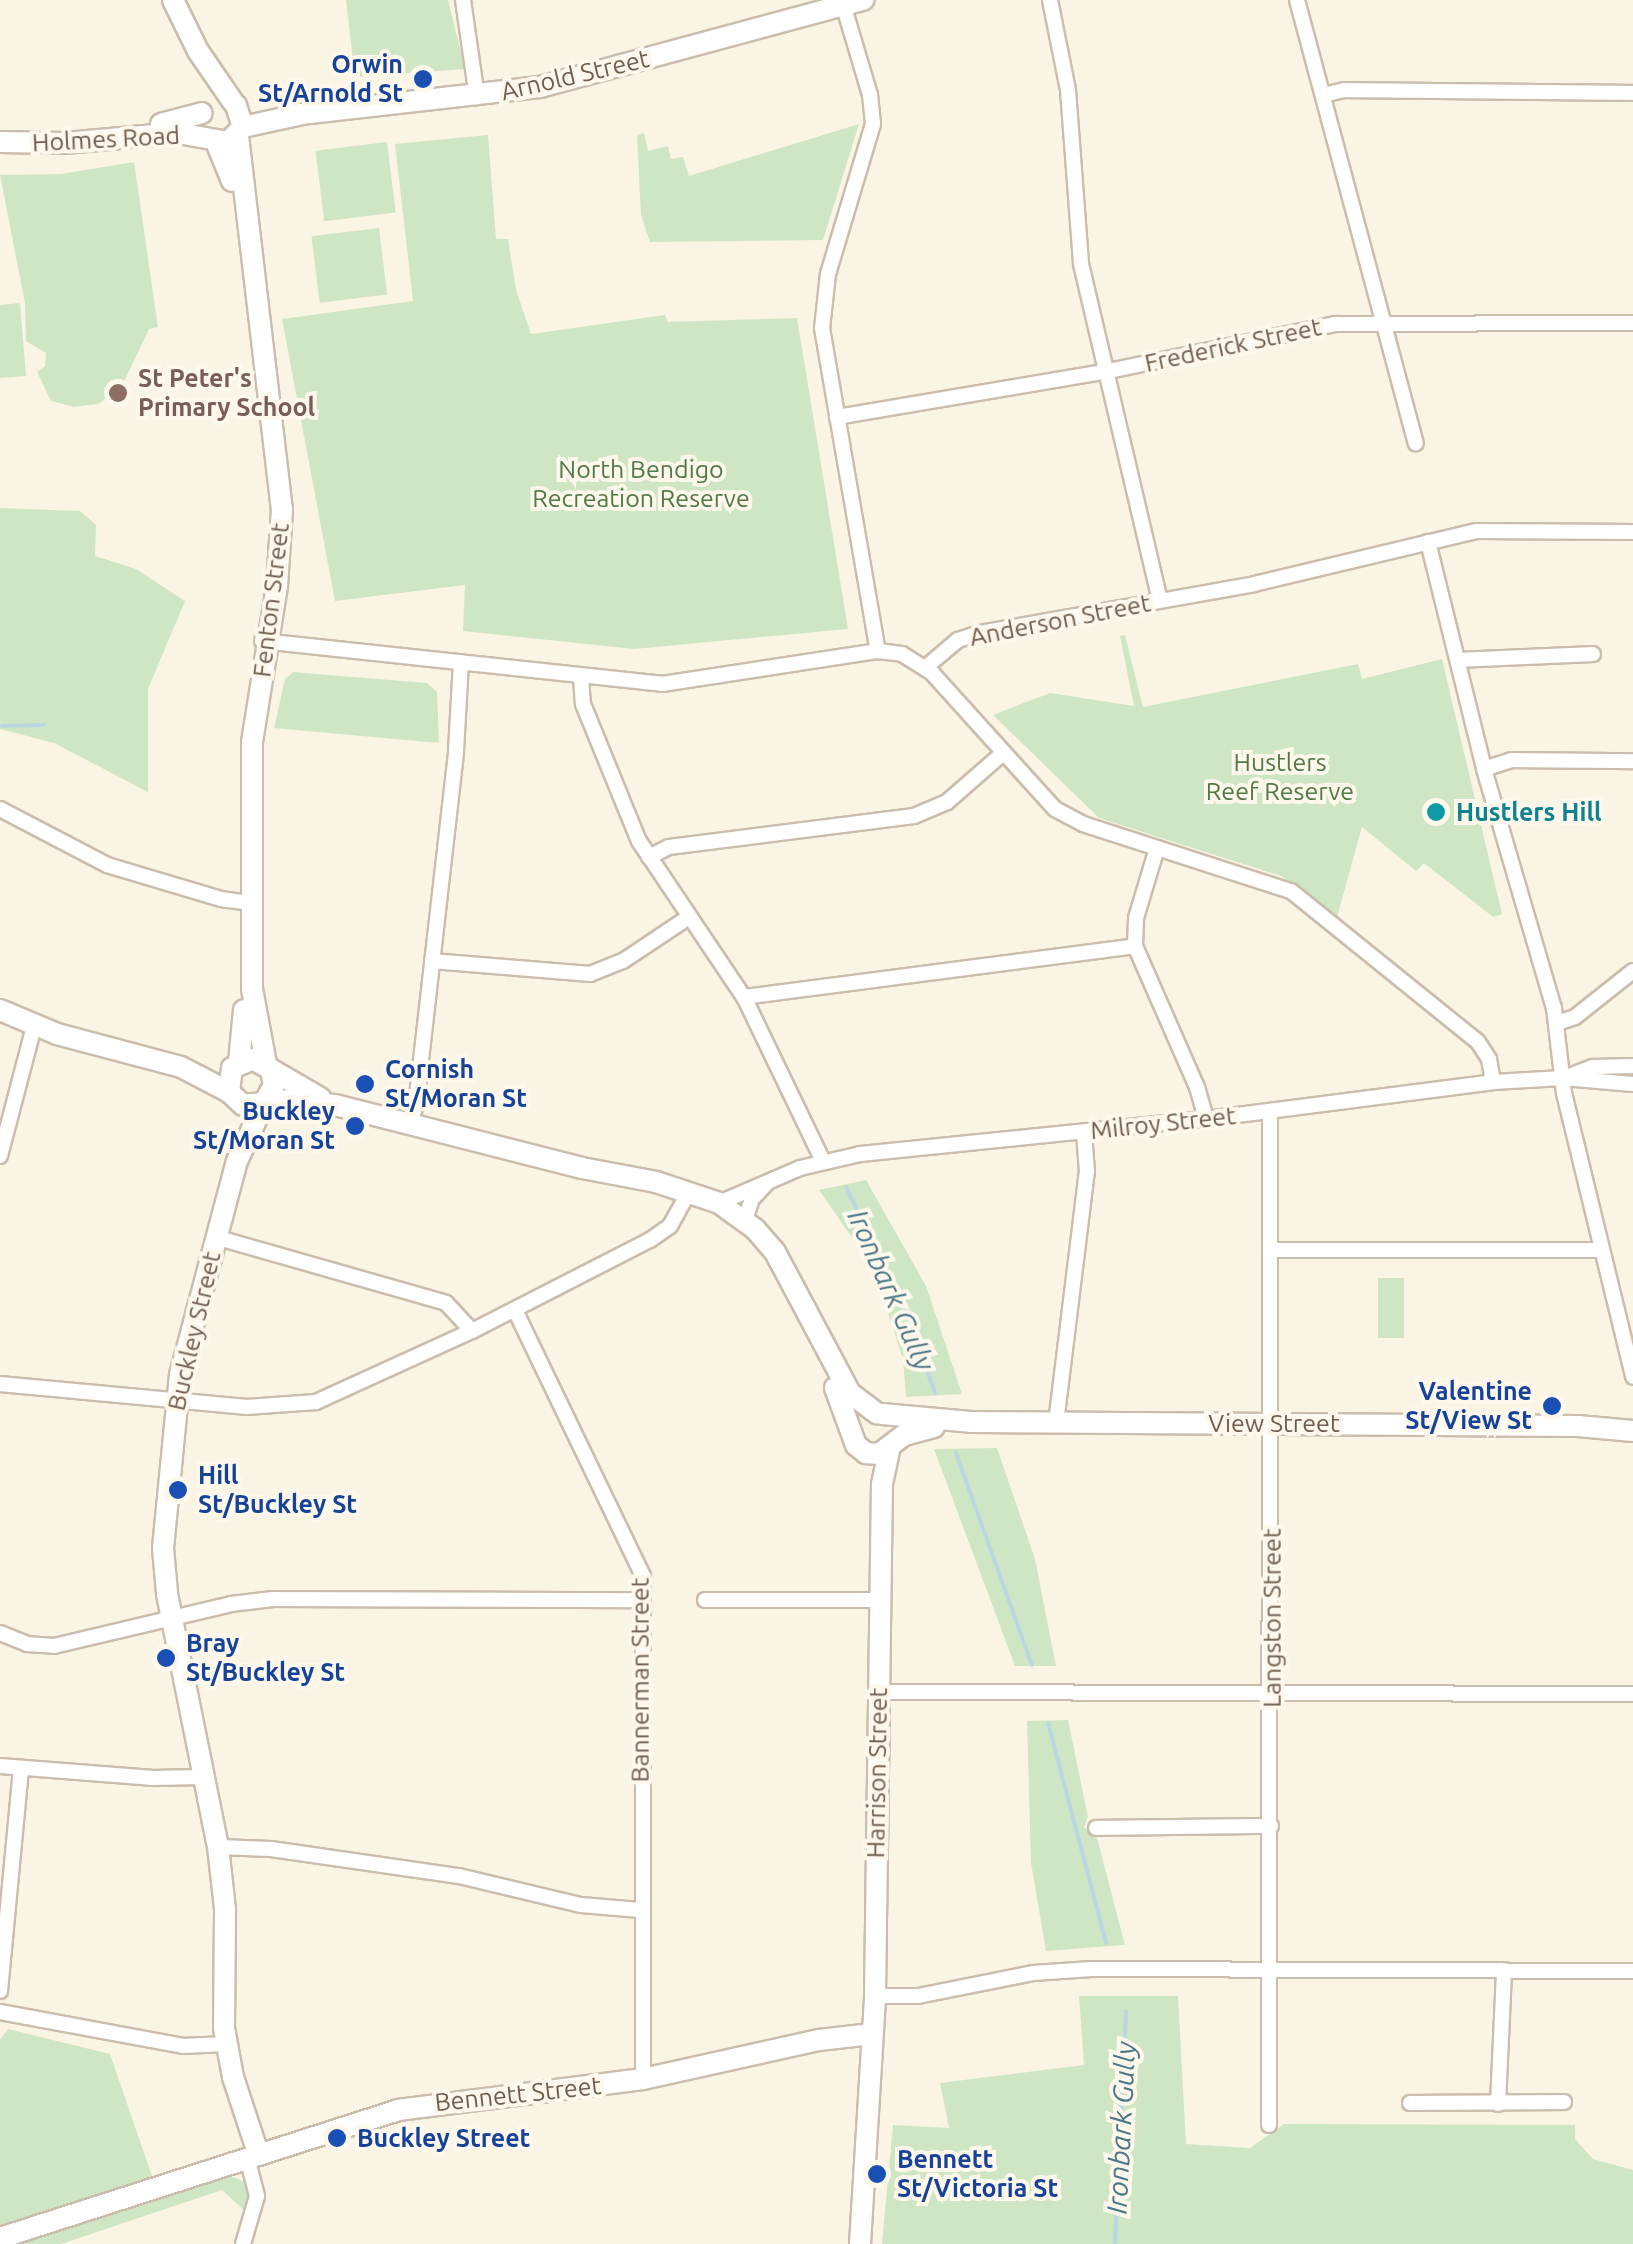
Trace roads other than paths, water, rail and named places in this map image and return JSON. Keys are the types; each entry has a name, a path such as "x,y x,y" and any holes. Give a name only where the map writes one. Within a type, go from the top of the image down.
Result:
{"street":[{"path":"174,0 198,51 234,103 241,132 214,141 201,126 204,110 198,51"},
{"path":"462,0 477,97"},
{"path":"1050,0 1068,90 1081,264 1160,600"},
{"path":"1297,0 1416,443"},
{"path":"853,2 872,124 822,306 825,352 878,651"},
{"name":"Arnold Street","path":"241,132 302,114 477,97 559,83 853,2"},
{"path":"1323,96 1344,90 1633,93"},
{"path":"204,110 218,100 234,103"},
{"name":"Arnold Street","path":"234,103 302,114"},
{"name":"Holmes Road","path":"0,140 175,122 204,110"},
{"name":"Fenton Street","path":"241,132 282,509 280,560 263,641"},
{"name":"Holmes Road","path":"0,140 65,144 178,133 214,141"},
{"name":"Fenton Street","path":"214,141 232,181 273,501 271,565 252,742 245,1024 235,1065"},
{"name":"Frederick Street","path":"837,417 1104,372 1335,324 1633,322"},
{"name":"Anderson Street","path":"926,668 958,640 980,632 1274,580 1476,531 1633,532"},
{"path":"1428,542 1484,770 1558,1023 1563,1078 1633,1377"},
{"path":"263,641 580,677 693,683 878,651 902,654 926,668 1055,809 1083,824 1290,891 1478,1042 1488,1059 1493,1082"},
{"path":"1458,660 1592,654"},
{"path":"410,1124 416,1104 456,752 461,662"},
{"path":"580,677 583,704 649,857 744,997 822,1161"},
{"path":"649,857 668,848 914,816 947,802 1002,753"},
{"path":"1484,770 1512,760 1633,761"},
{"path":"0,809 107,865 247,903"},
{"path":"1157,848 1136,918 1135,946 1197,1088 1206,1119"},
{"name":"Fenton Street","path":"247,903 253,1004 268,1067"},
{"path":"432,961 590,974 622,962 689,917"},
{"path":"744,997 1135,946"},
{"path":"1558,1023 1575,1017 1633,972"},
{"path":"0,1010 34,1026 181,1067 250,1107 266,1101 335,1105 582,1168 676,1187 732,1215 791,1275 850,1393 892,1422 892,1444 880,1454 866,1453 856,1445 844,1406 768,1263 732,1215 582,1168"},
{"path":"0,1156 34,1026"},
{"path":"181,1067 235,1065 253,1059 335,1105"},
{"path":"232,1097 235,1065"},
{"path":"1563,1078 1593,1068 1633,1066"},
{"path":"266,1101 274,1085 268,1067"},
{"path":"1563,1078 1633,1084"},
{"name":"Milroy Street","path":"732,1215 766,1183 822,1161 952,1142 1084,1132 1493,1082 1563,1078"},
{"name":"Buckley Street","path":"232,1097 237,1160"},
{"name":"Buckley Street","path":"252,2155 226,2044 222,2005 225,1909 218,1847 164,1569 164,1516 176,1400 216,1237 237,1160 266,1101"},
{"name":"Langston Street","path":"1270,1111 1270,2125"},
{"path":"1056,1422 1087,1172 1084,1132"},
{"path":"732,1215 766,1183"},
{"path":"0,1384 264,1408 316,1402 515,1310 662,1232 684,1201"},
{"path":"216,1237 446,1303 472,1331"},
{"path":"1271,1250 1602,1250"},
{"name":"Bannerman Street","path":"515,1310 638,1558 643,1600 640,1910 644,2079"},
{"path":"853,1432 864,1415 880,1414"},
{"name":"View Street","path":"880,1414 971,1422 1578,1426 1633,1431"},
{"name":"View Street","path":"1578,1426 1633,1420"},
{"name":"View Street","path":"892,1444 912,1432 971,1422"},
{"name":"Harrison Street","path":"860,2244 875,1996 882,1484 892,1444"},
{"name":"Harrison Street","path":"866,1453 874,1475 880,1549"},
{"path":"0,1634 26,1644 54,1646 172,1617 273,1599 643,1600"},
{"path":"705,1600 879,1600"},
{"path":"878,1692 1633,1694"},
{"path":"0,1766 151,1778 204,1777"},
{"path":"0,1991 3,1902 21,1768"},
{"path":"1096,1828 1271,1826"},
{"path":"218,1847 271,1849 459,1876 581,1904 640,1910"},
{"path":"875,1996 918,1996 1059,1970 1633,1971"},
{"path":"1498,2104 1504,1970"},
{"path":"0,2012 164,2043 226,2044"},
{"name":"Bennett Street","path":"0,2238 422,2104 644,2079 819,2040 872,2034"},
{"path":"1410,2103 1564,2102"},
{"path":"243,2244 257,2191 252,2155"}],"waterway":[{"path":"2,726 44,725"},
{"name":"Ironbark Gully","path":"846,1187 905,1306 935,1393"},
{"name":"Ironbark Gully","path":"956,1453 1032,1665"},
{"name":"Ironbark Gully","path":"1048,1723 1106,1942"},
{"name":"Ironbark Gully","path":"1115,2244 1126,2011"}],"place":[{"name":"Orwin St/Arnold St","path":"423,79"},
{"name":"St Peter's Primary School","path":"118,393"},
{"name":"Hustlers Hill","path":"1436,812"},
{"name":"Cornish St/Moran St","path":"365,1084"},
{"name":"Buckley St/Moran St","path":"355,1126"},
{"name":"Valentine St/View St","path":"1552,1406"},
{"name":"Hill St/Buckley St","path":"178,1490"},
{"name":"Bray St/Buckley St","path":"166,1658"},
{"name":"Buckley Street","path":"337,2138"},
{"name":"Bennett St/Victoria St","path":"877,2174"}],"park label":[{"name":"North Bendigo Recreation Reserve","path":"641,484"},
{"name":"Hustlers Reef Reserve","path":"1280,778"}]}
